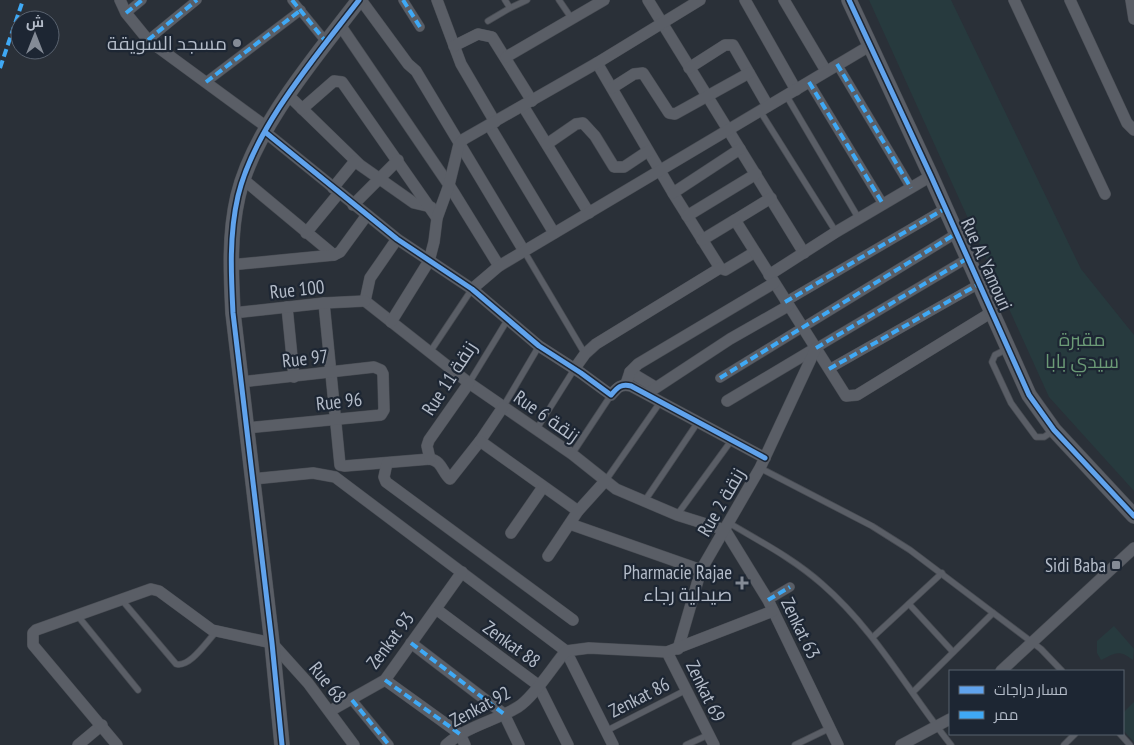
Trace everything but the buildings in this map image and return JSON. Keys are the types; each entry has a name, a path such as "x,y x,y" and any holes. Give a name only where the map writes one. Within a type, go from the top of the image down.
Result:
{"street":[{"path":"120,0 126,13 148,40 267,130 336,191 396,239 472,289 539,346 575,368 611,395 618,386 626,384 652,390 786,304 946,208"},
{"path":"126,13 142,0"},
{"path":"148,40 197,0"},
{"path":"292,0 327,43"},
{"path":"282,745 272,643 233,313 230,265 234,219 244,180 267,130 288,96 360,0 408,64 416,71 524,251"},
{"path":"403,0 420,27"},
{"path":"437,0 461,64 554,234"},
{"path":"506,57 604,0"},
{"path":"648,0 804,253"},
{"path":"391,322 429,261 437,218 449,185 459,144 700,0"},
{"path":"745,0 791,93"},
{"path":"784,0 826,71"},
{"name":"Rue Al Yamouri","path":"849,0 946,208 1029,395 1054,430 1134,516"},
{"path":"1014,0 1105,194"},
{"path":"1070,0 1127,123 1134,130"},
{"path":"1131,0 1134,18"},
{"path":"206,82 301,10"},
{"path":"340,25 449,185 499,266"},
{"path":"454,46 478,34 488,34 496,40 547,144 589,213"},
{"path":"689,68 729,44 733,45 749,73 764,109"},
{"path":"472,289 499,266 871,45"},
{"path":"597,63 648,152 720,268 725,270 755,252"},
{"path":"838,64 911,188"},
{"path":"612,88 634,74 643,73 671,114 682,111 707,98 749,73"},
{"path":"302,109 334,81 342,82 437,218"},
{"path":"809,82 883,204"},
{"path":"288,96 355,161 414,203 431,207"},
{"path":"547,144 580,123 586,125 595,136 614,167 624,167 648,152"},
{"path":"673,192 740,149"},
{"path":"353,204 398,160"},
{"path":"306,233 355,161"},
{"path":"687,216 756,174"},
{"path":"626,384 630,372 638,364 771,279 804,253 836,232 931,176"},
{"path":"244,180 334,255"},
{"path":"702,240 771,198"},
{"path":"230,265 334,255 340,252 367,216"},
{"path":"735,220 844,394 850,397 857,395 992,312"},
{"path":"720,378 956,233"},
{"path":"365,301 370,278 396,239"},
{"path":"727,401 968,258"},
{"path":"575,368 585,354 617,330 720,268"},
{"path":"829,369 979,284"},
{"name":"Rue 100","path":"233,313 324,303 365,301"},
{"name":"Rue 6 زنقة","path":"365,301 470,383 572,454 616,489 677,515 727,527"},
{"path":"324,303 340,465 430,459 436,460 450,479 480,442 503,407"},
{"path":"287,307 294,377"},
{"name":"Rue 2 زنقة","path":"672,650 702,570 763,463 816,348"},
{"name":"Rue 97","path":"241,382 374,367"},
{"name":"Rue 96","path":"247,428 381,415 383,413 383,374 381,370 374,367"},
{"path":"630,372 652,390 661,401 731,441 763,463"},
{"name":"Rue 11 زنقة","path":"430,459 427,446 429,440 470,383"},
{"path":"480,442 578,511"},
{"path":"387,463 384,477 386,482 573,620"},
{"path":"253,479 313,473 335,477 566,650 613,745"},
{"path":"548,556 578,511 606,480"},
{"path":"511,533 543,487"},
{"path":"570,524 702,570"},
{"name":"Zenkat 63","path":"727,527 768,600 838,745"},
{"path":"1001,670 1134,548"},
{"name":"Zenkat 93","path":"330,711 384,680 462,572"},
{"path":"768,600 790,587"},
{"path":"117,745 33,645 33,633 36,630 154,589 216,632 272,643"},
{"name":"Zenkat 88","path":"436,609 538,685 568,745"},
{"path":"566,650 589,648 672,650 773,611"},
{"name":"Rue 68","path":"272,643 330,711 354,745"},
{"path":"411,643 504,714 519,745"},
{"name":"Zenkat 92","path":"446,745 460,734 504,714 527,700 566,650"},
{"name":"Zenkat 69","path":"672,650 686,690 711,740"},
{"path":"384,680 460,734 465,745"},
{"path":"352,700 389,745"},
{"path":"901,745 949,720"},
{"path":"78,745 102,725"}],"lane":[{"path":"505,0 510,8"},
{"path":"488,21 527,0"},
{"path":"559,0 572,19"},
{"path":"791,93 859,219"},
{"path":"764,109 836,232"},
{"path":"524,251 585,354"},
{"path":"430,352 472,289"},
{"name":"Rue 11 زنقة","path":"470,383 508,319"},
{"path":"503,407 539,346"},
{"path":"1009,348 995,355 992,362 1011,403 1036,437 1044,437 1054,430"},
{"path":"536,430 575,368"},
{"path":"572,454 611,395"},
{"path":"606,480 661,401"},
{"path":"644,502 698,422"},
{"path":"677,515 731,441"},
{"path":"763,463 872,526 942,573 1032,642 1061,670"},
{"path":"727,527 804,568 824,585 873,637 951,745"},
{"path":"873,637 942,573"},
{"path":"121,599 176,664 180,665 188,662 216,632"},
{"path":"909,604 953,652"},
{"path":"913,692 993,613"},
{"path":"78,615 138,690"},
{"name":"Zenkat 86","path":"606,730 686,690"},
{"path":"795,745 830,728"},
{"path":"1064,745 1074,735"},
{"path":"1121,735 1130,745"},
{"path":"686,745 711,740"}],"green space":[{"name":"مقبرة سيدي بابا","path":"869,0 951,0 1081,269 1134,335 1134,491 1049,397"},
{"path":"1114,626 1134,649 1133,660 1124,654 1117,653 1101,660 1097,653 1097,641"},
{"path":"1134,702 1134,742 1124,731 1124,712"}],"marked path":[{"path":"0,68 23,0"},
{"path":"126,13 142,0"},
{"path":"148,40 197,0"},
{"path":"292,0 327,43"},
{"path":"403,0 420,27"},
{"path":"206,82 301,10"},
{"path":"837,64 911,188"},
{"path":"809,82 883,204"},
{"path":"785,302 946,208"},
{"path":"720,378 957,233"},
{"path":"816,348 968,258"},
{"path":"829,369 979,284"},
{"path":"768,600 790,587"},
{"path":"411,643 504,714"},
{"path":"385,680 460,734"},
{"path":"352,700 389,745"}],"cycle path":[{"path":"282,745 272,643 233,313 231,269 233,225 238,196 246,170 258,144 272,119 306,68 359,0"},
{"path":"849,0 931,176 1029,395 1054,430 1134,516"},
{"path":"265,132 397,239 472,289 539,346 611,395 617,388 631,386 765,458"}],"place":[{"name":"مسجد السويقة","path":"237,43"},
{"name":"Sidi Baba","path":"1116,565"},
{"name":"Pharmacie Rajae صيدلية رجاء","path":"742,583"}]}
